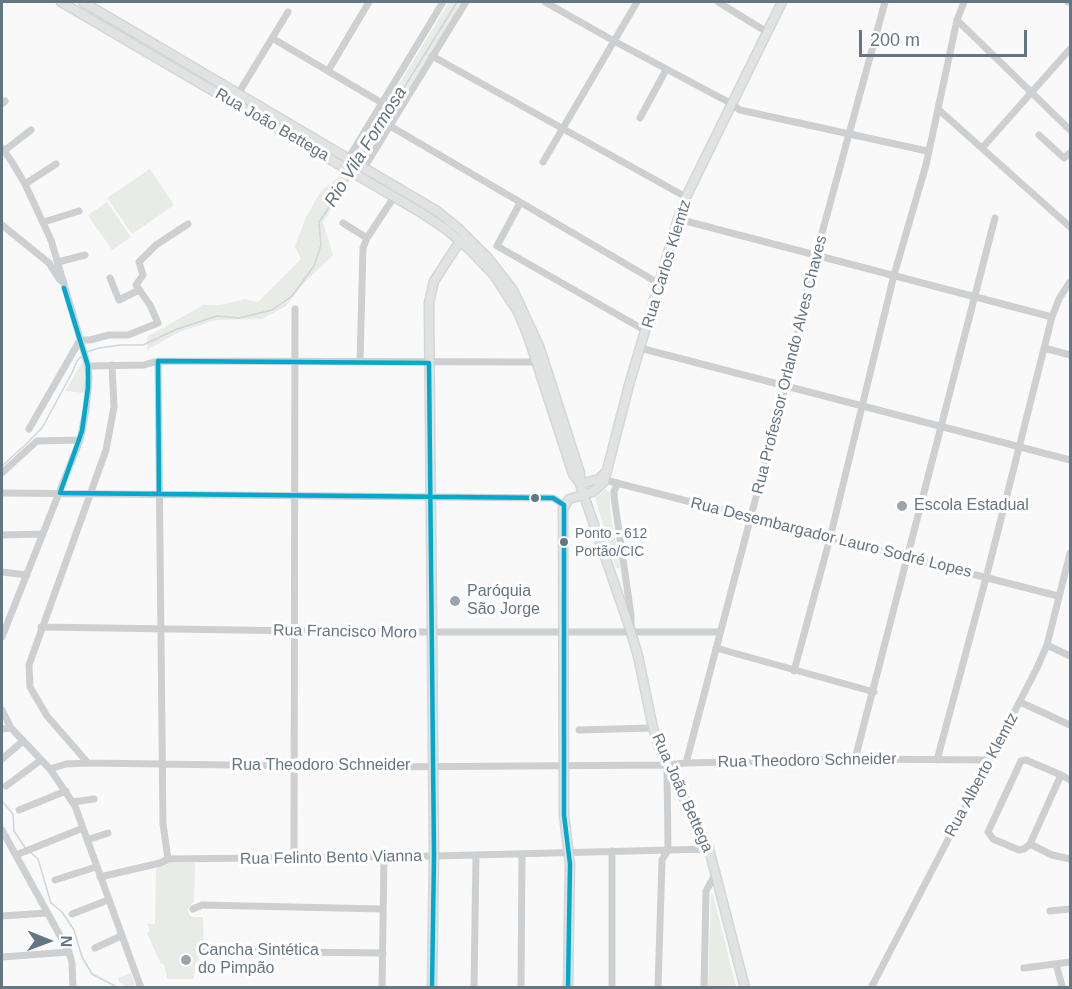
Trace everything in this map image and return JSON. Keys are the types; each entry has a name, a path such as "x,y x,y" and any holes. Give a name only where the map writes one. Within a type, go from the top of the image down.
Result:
{"main road":[{"name":"Rua João Bettega","path":"61,2 129,42 236,98 436,211 478,248 513,290 533,330 580,472 580,484"},
{"name":"Rua João Bettega","path":"83,2 136,33 236,98"},
{"name":"Rua Carlos Klemtz","path":"606,476 628,385 686,197 782,2"},
{"path":"129,42 136,33"},
{"name":"Rua João Bettega","path":"355,166 394,197 441,225 460,241 504,287 524,324 573,474 580,484 631,632 653,728 667,765 709,849 745,987"},
{"path":"432,987 434,856 429,303 434,281 460,241 478,248"},
{"path":"580,484 606,476"},
{"path":"568,987 569,853 565,826 564,766 564,505 569,499 598,489 606,476"}],"street":[{"path":"328,71 369,2"},
{"path":"355,166 382,103 443,2"},
{"path":"355,166 390,126 466,2"},
{"path":"545,2 740,110 927,151"},
{"path":"543,162 637,2"},
{"path":"718,2 767,33"},
{"name":"Rua Professor Orlando Alves Chaves","path":"686,763 785,387 816,255 885,2"},
{"path":"794,671 863,407 894,274 926,165 927,151 957,20 964,2"},
{"path":"236,98 288,12"},
{"path":"957,20 1071,130"},
{"path":"272,38 382,103"},
{"path":"983,147 1071,49"},
{"path":"432,56 686,197"},
{"path":"640,118 666,70"},
{"path":"938,110 983,147 1071,227"},
{"path":"390,126 660,284"},
{"path":"2,637 80,440 87,410 87,362 55,252 44,222 25,184 3,150 31,130"},
{"path":"1040,135 1064,158 1071,153"},
{"path":"25,184 56,164"},
{"path":"360,362 362,258 367,238 394,197"},
{"path":"520,203 497,246 646,331"},
{"path":"44,222 79,211"},
{"path":"855,759 995,218"},
{"path":"678,219 1052,317"},
{"path":"343,223 367,238"},
{"path":"29,429 81,344 109,335 133,334 158,323 150,305 136,285 143,275 140,260 156,245 188,224"},
{"path":"2,225 52,267 64,288"},
{"path":"45,260 55,252"},
{"path":"58,262 85,255"},
{"path":"110,278 119,300 139,290"},
{"path":"937,759 986,578 1052,317 1069,283"},
{"path":"294,857 295,309"},
{"path":"640,348 1071,460"},
{"path":"1044,348 1071,355"},
{"path":"87,362 112,365 150,365 158,362 537,362"},
{"path":"158,362 164,824 168,859"},
{"path":"88,763 47,716 30,687 29,665 106,450 113,421 112,365"},
{"path":"2,473 37,441 80,440"},
{"name":"Rua Desembargador Lauro Sodré Lopes","path":"606,476 618,483 1058,596"},
{"name":"Rua João Bettega","path":"618,483 614,497 631,615 631,632"},
{"path":"2,493 554,498 564,505"},
{"path":"2,535 43,534"},
{"name":"Rua Alberto Klemtz","path":"871,987 1020,702 1047,645 1058,596 1070,559"},
{"path":"2,572 27,575"},
{"name":"Rua Francisco Moro","path":"41,627 431,633 720,632"},
{"path":"1047,645 1071,656"},
{"path":"716,648 874,692"},
{"path":"1020,702 1071,725"},
{"path":"2,710 11,728 50,769 73,802 141,987"},
{"path":"2,729 11,728"},
{"path":"579,730 653,728"},
{"path":"2,759 23,741"},
{"name":"Rua Theodoro Schneider","path":"50,769 66,764 88,763 564,766 855,759 989,760"},
{"path":"6,786 41,760"},
{"path":"1061,775 1030,844 1019,850 993,839 988,832 1021,761 1026,760 1061,775 1071,780"},
{"path":"658,987 662,860 668,850 667,765"},
{"path":"19,810 66,791"},
{"path":"73,802 94,799"},
{"path":"16,855 83,828"},
{"path":"2,830 69,952 73,987"},
{"path":"87,840 108,833"},
{"path":"1030,844 1052,855 1070,857"},
{"name":"Rua Felinto Bento Vianna","path":"100,877 160,863 168,859 384,857 709,849"},
{"path":"612,851 612,987"},
{"path":"521,987 522,854"},
{"path":"474,987 476,855"},
{"path":"382,987 384,857"},
{"path":"55,880 96,867"},
{"path":"704,987 706,891 716,873"},
{"path":"72,914 108,900"},
{"path":"193,909 202,906 383,909"},
{"path":"1050,911 1071,909"},
{"path":"2,916 47,913"},
{"path":"95,948 121,936"},
{"path":"203,951 383,953"},
{"path":"2,957 69,952"},
{"path":"1024,968 1071,962"},
{"path":"1056,964 1060,987 1071,984"}],"shaded area":[{"path":"449,2 463,2 365,157 358,152"},
{"path":"150,169 174,205 132,234 107,198"},
{"path":"343,174 350,180 323,222 333,255 305,282 286,306 262,319 216,320 179,332 147,350 147,337 203,305 220,305 245,299 258,302 301,259 295,246 306,217 321,191"},
{"path":"107,202 131,237 112,250 88,215"},
{"path":"83,361 85,393 65,391"},
{"path":"606,489 610,493 610,510 620,568 616,568 595,498"},
{"path":"164,863 195,863 194,901 188,909 192,917 203,917 204,947 198,952 199,961 195,964 194,979 167,979 164,964 161,964 147,933 150,931 147,924 155,924 156,868"},
{"path":"711,892 714,898 736,987 708,987"},
{"path":"131,973 136,987 127,987 119,982 118,978"}],"waterway":[{"name":"Rio Vila Formosa","path":"358,162 457,2"},
{"name":"Rio Vila Formosa","path":"87,352 121,345 143,345 177,329 217,316 239,318 272,310 292,296 314,266 321,245 319,222 350,176"},
{"name":"Rio Vila Formosa","path":"2,466 42,428 77,361 83,355"},
{"path":"2,801 13,814 14,831 26,849"},
{"path":"30,852 38,859 51,903 62,912 74,930 82,957 92,974 119,988"}],"transit line":[{"path":"64,288 88,366 88,388 82,431 60,493 553,498 564,505 564,815 570,864 568,988"},
{"path":"159,494 158,361 429,363 434,856 432,988"}],"place":[{"name":"Escola Estadual","path":"902,506"},
{"name":"Ponto - 612 Portão/CIC","path":"564,542"},
{"name":"Paróquia São Jorge","path":"455,601"},
{"name":"Cancha Sintética do Pimpão","path":"186,960"}]}
